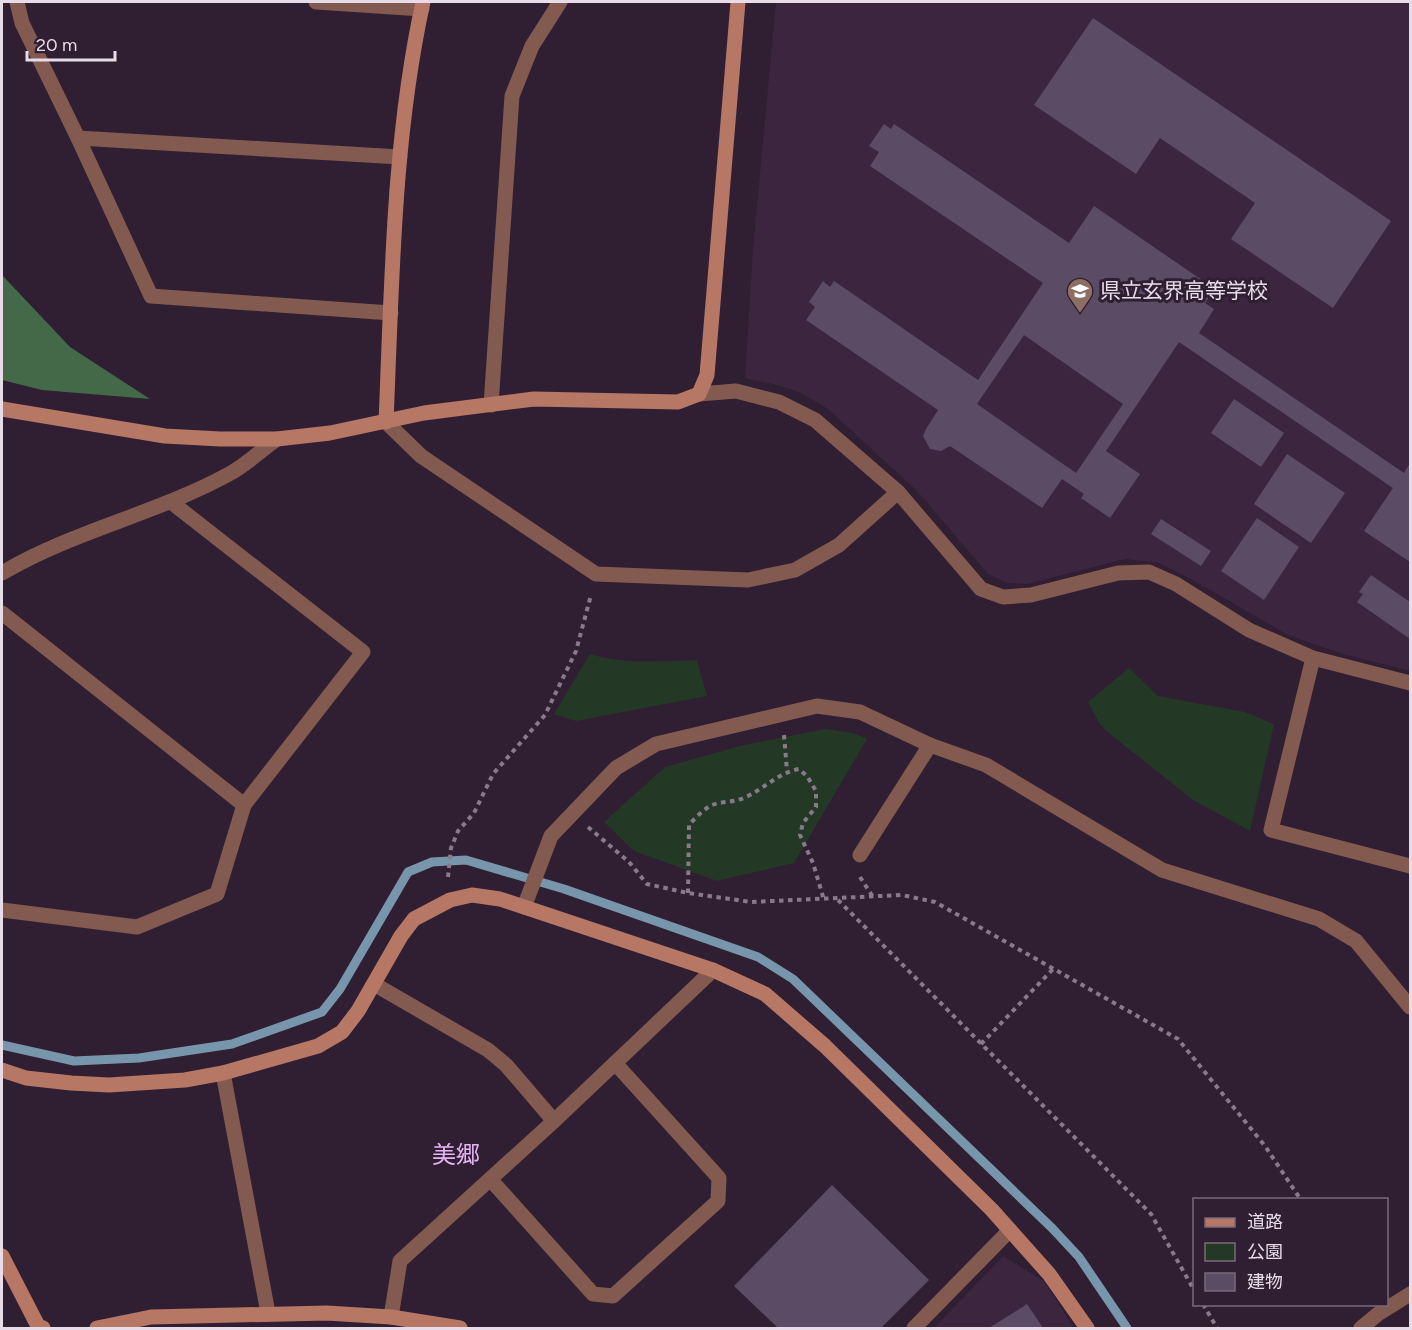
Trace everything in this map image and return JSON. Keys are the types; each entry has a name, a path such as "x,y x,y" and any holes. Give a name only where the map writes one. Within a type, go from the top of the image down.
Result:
{"street":[{"path":"17,2 22,23 151,296 391,313"},
{"path":"316,2 423,5 407,88 400,157 386,422 421,456 596,574 748,580 795,570 839,545 898,492"},
{"path":"491,405 512,96 532,46 560,2"},
{"path":"699,394 707,375 738,2"},
{"path":"78,138 400,157"},
{"path":"2,409 165,436 220,440 277,439 330,433 424,413 534,399 678,402 699,394 736,391 779,402 815,420 898,492 981,589 1003,597 1031,596 1118,573 1149,572 1176,584 1249,630 1313,658 1410,683"},
{"path":"2,573 33,555 171,502 230,473 277,439"},
{"path":"2,910 136,927 217,894 244,805 363,652 171,502"},
{"path":"2,614 244,805"},
{"path":"1313,658 1271,830 1410,866"},
{"path":"524,907 551,836 616,768 656,744 817,706 860,712 930,745 986,765 1162,870 1319,919 1356,941 1410,1007"},
{"path":"860,855 930,745"},
{"path":"2,1070 26,1078 71,1083 109,1085 185,1080 223,1073 318,1046 342,1032 358,1011 401,936 414,919 450,900 472,895 500,899 713,970 765,994 825,1046 900,1118 1010,1230 1049,1274 1087,1329"},
{"path":"391,1317 400,1261 554,1121 713,970"},
{"path":"374,984 488,1050 506,1065 554,1121"},
{"path":"490,1179 593,1294 613,1296 718,1201 719,1178 615,1063"},
{"path":"223,1073 268,1313"},
{"path":"914,1329 1010,1230"},
{"path":"2,1256 38,1326 43,1329"},
{"path":"1361,1329 1378,1314 1410,1294"},
{"path":"97,1329 151,1317 268,1313 327,1313 391,1317 460,1329"}],"path":[{"path":"450,900 447,879 451,848 458,831 474,813 493,774 544,715 576,651 596,574"},
{"path":"782,713 787,771"},
{"path":"688,893 689,825 700,813 712,805 732,803 748,796 787,771 799,769 807,776 816,791 816,807 802,823 800,835 813,862 824,900"},
{"path":"571,813 629,862 647,884 688,893 751,902 902,895 934,902 1178,1039 1265,1146 1300,1198"},
{"path":"838,899 1151,1214 1193,1288"},
{"path":"981,1044 1053,969"},
{"path":"1204,1306 1217,1329"}],"shaded area":[{"name":"県立玄界高等学校","path":"776,2 1410,2 1410,671 1343,654 1288,635 1159,563 1125,559 1027,584 1007,583 988,574 917,491 828,409 799,392 745,378 753,249"},
{"path":"1003,1256 1044,1281 1074,1328 934,1328"}],"green space":[{"path":"2,275 70,347 150,399 42,390 2,380"},
{"path":"590,654 630,661 697,660 707,696 576,721 554,714"},
{"path":"1129,668 1158,696 1245,712 1274,724 1250,831 1193,800 1100,724 1088,702"},
{"path":"825,729 853,733 867,739 794,863 717,881 634,851 604,822 665,767 740,746"}],"building":[{"path":"1093,18 1391,221 1333,308 1231,239 1255,203 1160,138 1136,174 1034,105"},
{"path":"884,124 891,129 894,124 1069,243 1094,206 1215,289 1205,303 1214,309 1199,333 1404,473 1410,463 1410,562 1364,531 1393,488 1179,342 1106,451 1140,474 1110,518 1081,498 1084,494 1062,479 1042,508 950,446 941,451 930,449 923,436 938,410 806,320 815,307 809,302 823,281 830,287 834,281 978,380 1043,283 870,166 879,152 869,146","holes":["1024,335 1123,404 1076,473 977,404"]},
{"path":"1234,399 1284,433 1261,467 1211,433"},
{"path":"1287,454 1345,493 1311,543 1254,504"},
{"path":"1257,518 1299,547 1264,600 1221,571"},
{"path":"1161,519 1211,551 1201,566 1151,534"},
{"path":"1371,575 1410,602 1410,639 1357,602 1363,594 1359,592"},
{"path":"832,1185 929,1280 881,1328 778,1328 734,1286"},
{"path":"1027,1304 1043,1328 989,1328"}],"waterway":[{"path":"2,1045 74,1061 139,1058 232,1044 322,1012 340,989 408,872 432,862 466,860 564,889 758,957 793,979 1052,1228 1079,1257 1127,1328"}],"place":[{"name":"県立玄界高等学校","path":"1080,314"}],"district":[{"name":"美郷","path":"456,1155"}]}
